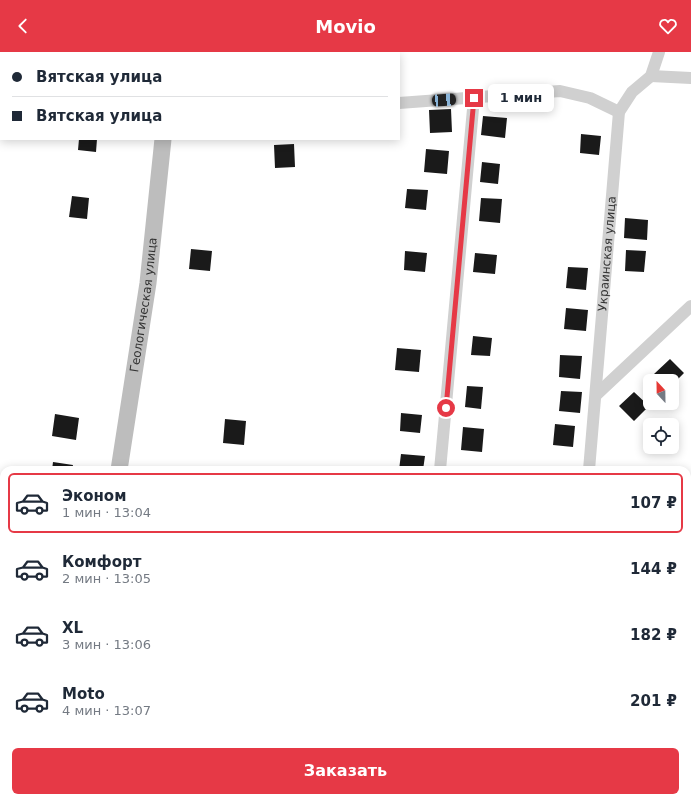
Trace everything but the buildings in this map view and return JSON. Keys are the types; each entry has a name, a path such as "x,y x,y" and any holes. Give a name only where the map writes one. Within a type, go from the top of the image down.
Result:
{"street":[{"path":"659,52 651,76 691,78"},
{"name":"Украинская улица","path":"589,466 619,112 632,92 651,76"},
{"path":"400,103 560,91 590,98 619,112"},
{"path":"440,466 474,98"},
{"name":"Геологическая улица","path":"120,466 148,283 163,140"},
{"path":"596,395 691,306"}],"route":[{"path":"446,408 474,98"}]}
